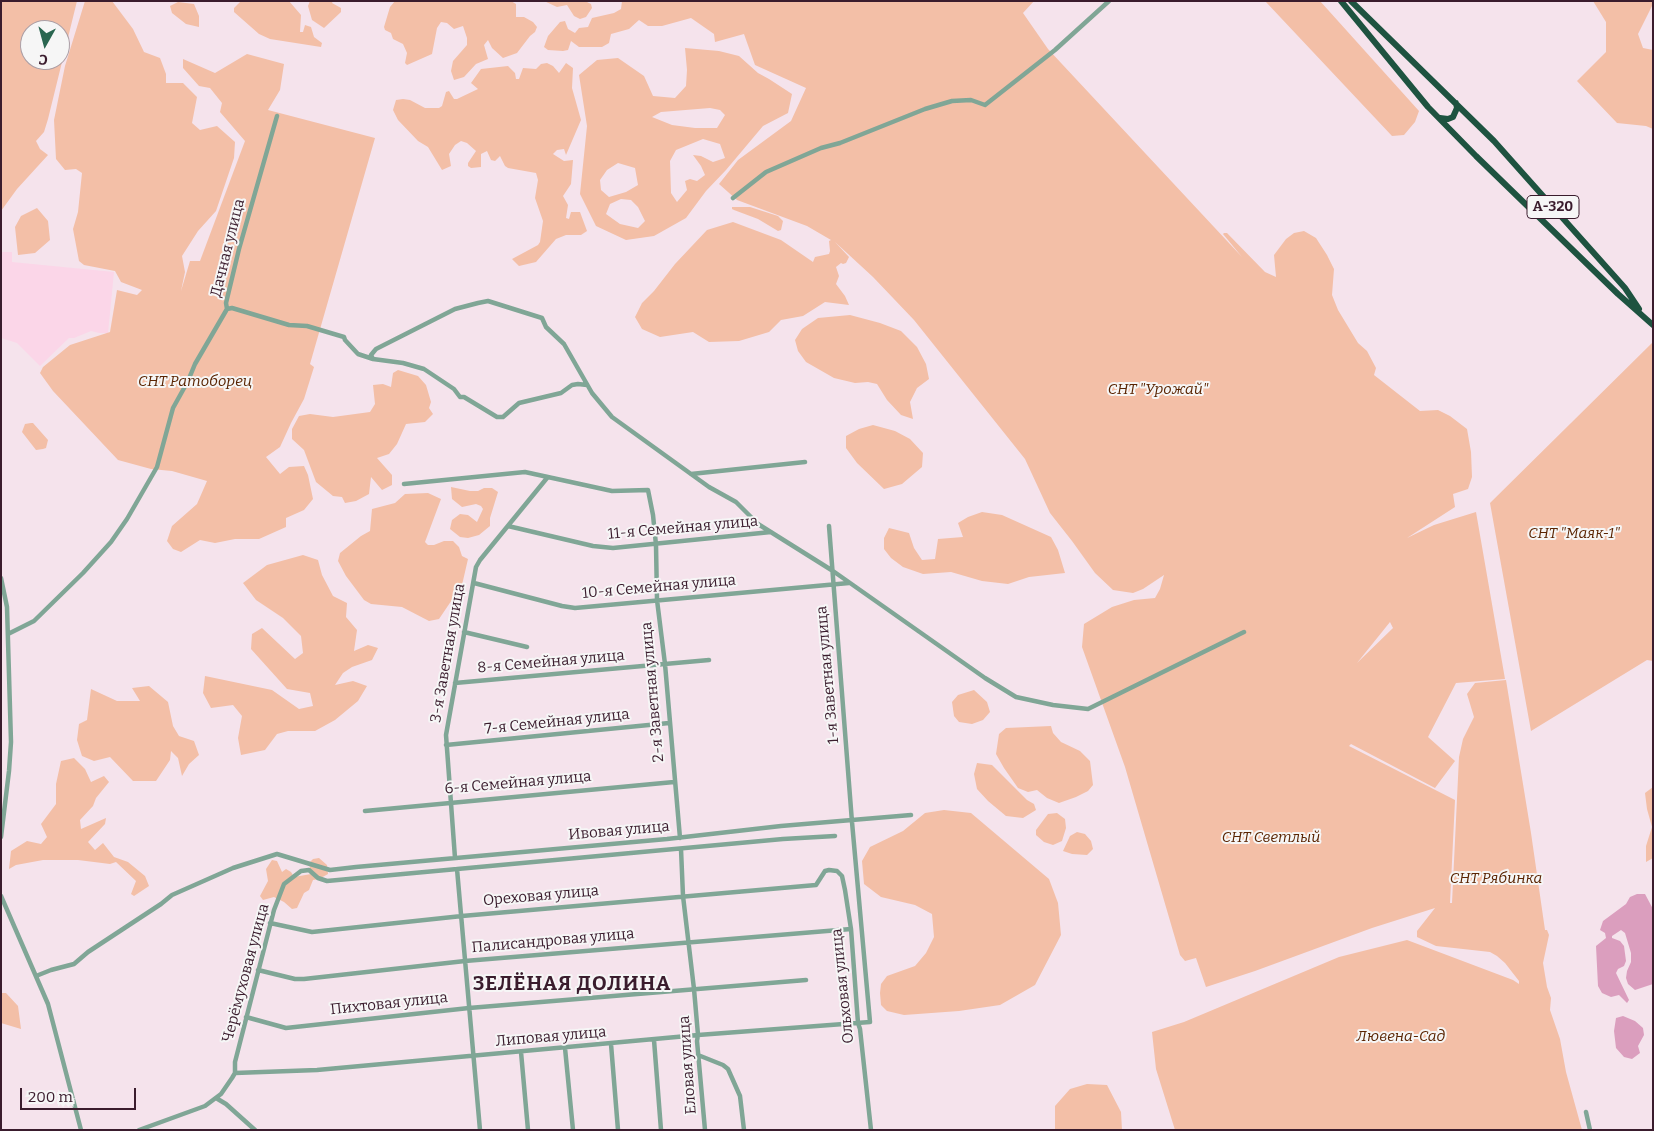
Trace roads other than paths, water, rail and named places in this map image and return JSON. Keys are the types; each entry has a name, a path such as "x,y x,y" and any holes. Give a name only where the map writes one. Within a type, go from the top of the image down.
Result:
{"highway":[{"name":"А-320","path":"1341,1 1438,117 1586,263 1653,325"},
{"name":"А-320","path":"1351,1 1494,141 1625,288 1644,316"},
{"path":"1438,117 1443,119 1452,117 1457,108 1456,103"}],"street":[{"path":"732,198 766,172 821,148 840,143 924,109 952,101 971,100 985,105 1055,50 1109,1"},
{"name":"Дачная улица","path":"8,634 34,621 83,573 111,542 131,513 157,467 169,420 178,397 227,309 226,303 239,249 277,116"},
{"path":"373,359 371,355 376,349 455,309 488,301 542,318 546,327 564,344 592,393 612,417 709,487 736,502 758,524 850,582 985,678 1016,696 1088,709 1244,632"},
{"path":"227,309 232,308 344,337 358,354 373,359 403,363 424,370 454,389 460,396 497,417 503,417 520,403 561,393 578,384 587,385"},
{"path":"691,474 805,462"},
{"path":"404,484 517,473 534,474 547,478"},
{"path":"534,474 538,490"},
{"name":"3-я Заветная улица","path":"455,858 446,733 476,567 547,478"},
{"name":"2-я Заветная улица","path":"547,478 612,491 648,490 656,544 657,600 665,664 680,838"},
{"name":"11-я Семейная улица","path":"508,526 600,547 613,548 772,532"},
{"name":"1-я Заветная улица","path":"829,526 870,1022"},
{"path":"1,578 5,592 8,634 11,742 1,837"},
{"name":"10-я Семейная улица","path":"474,582 569,607 850,582"},
{"path":"464,632 527,647"},
{"name":"8-я Семейная улица","path":"455,683 709,660"},
{"name":"7-я Семейная улица","path":"446,745 669,723"},
{"name":"6-я Семейная улица","path":"365,810 674,782"},
{"name":"Ивовая улица","path":"36,976 74,964 88,952 172,895 233,868 277,854 330,870 680,838 781,826 911,816"},
{"name":"Ивовая улица","path":"286,882 304,870 309,870 318,878 327,880 835,836"},
{"name":"Еловая улица","path":"681,849 683,896 694,989 705,1130"},
{"path":"457,869 480,1130"},
{"name":"Ольховая улица","path":"816,885 825,871 833,870 840,873 845,890 851,929 858,1023 871,1130"},
{"name":"Черёмуховая улица","path":"235,1073 235,1062 270,923 286,882"},
{"name":"Ореховая улица","path":"270,923 312,932 462,916 816,885"},
{"path":"1,896 53,1019 81,1130"},
{"name":"Палисандровая улица","path":"258,970 300,979 465,961 851,929"},
{"name":"Пихтовая улица","path":"246,1018 286,1028 468,1008 806,980"},
{"name":"Липовая улица","path":"235,1073 317,1070 698,1035 870,1022"},
{"path":"654,1040 661,1130"},
{"path":"611,1044 618,1130"},
{"path":"565,1048 573,1130"},
{"path":"521,1052 528,1130"},
{"path":"698,1055 723,1065 728,1069 740,1096 744,1130"},
{"path":"139,1130 205,1106 216,1098 235,1073"},
{"path":"216,1098 226,1104 255,1130"},
{"path":"1586,1112 1590,1130"}],"district":[{"name":"ЗЕЛЁНАЯ ДОЛИНА","path":"572,984"}],"park label":[{"name":"СНТ Ратоборец","path":"195,382"},
{"name":"СНТ \"Урожай\"","path":"1158,390"},
{"name":"СНТ \"Маяк-1\"","path":"1574,534"},
{"name":"СНТ Светлый","path":"1271,838"},
{"name":"СНТ Рябинка","path":"1496,879"},
{"name":"Лювена-Сад","path":"1401,1037"}]}
